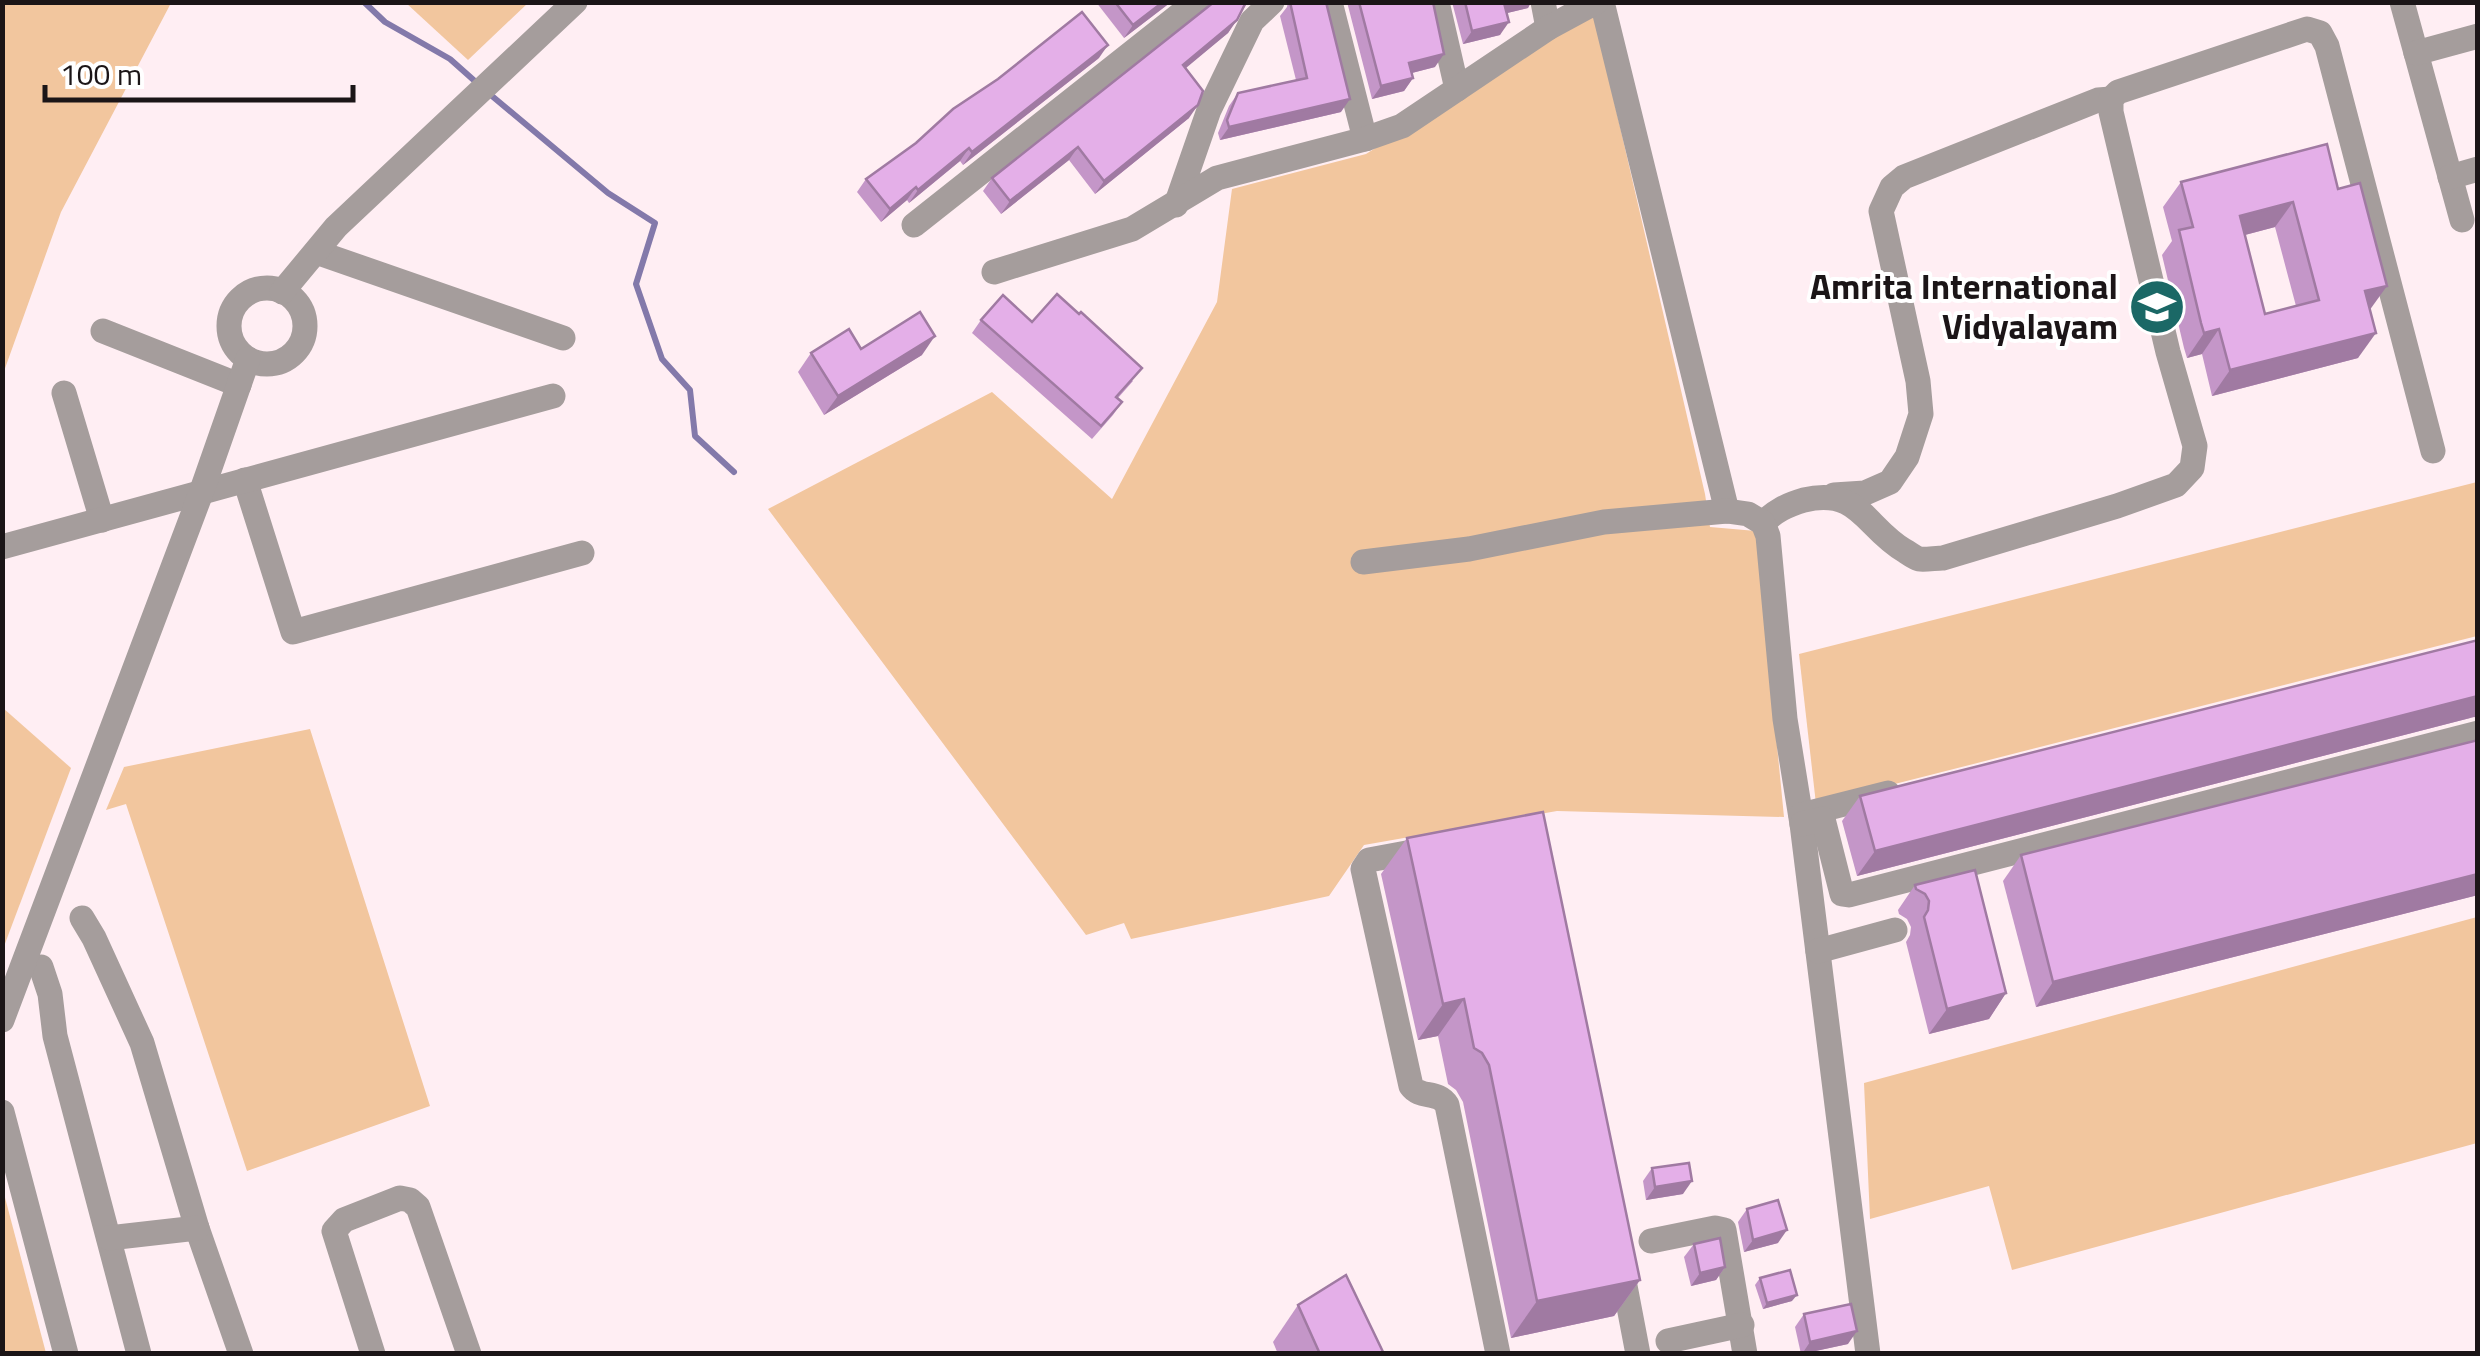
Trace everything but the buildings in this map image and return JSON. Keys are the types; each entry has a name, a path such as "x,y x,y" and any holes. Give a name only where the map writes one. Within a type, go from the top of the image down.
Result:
{"street":[{"path":"282,292 336,227 575,2"},
{"path":"914,225 1196,2"},
{"path":"1176,204 1218,92 1252,21 1272,2"},
{"path":"1330,2 1365,138"},
{"path":"1437,2 1457,89"},
{"path":"994,272 1132,229 1217,178 1402,126 1457,89 1546,15 1599,2 1727,511"},
{"path":"2402,2 2462,220"},
{"path":"1762,523 1789,504 1821,496 1865,493 1890,482 1907,457 1920,414 1918,381 1881,211 1892,186 1904,177 2080,106 2111,99 2118,92 2306,29 2320,33 2327,46 2433,451"},
{"path":"2416,53 2478,36"},
{"path":"1821,496 1843,500 1869,518 1896,546 1919,559 1942,558 2176,486 2192,468 2195,446 2159,315 2111,99"},
{"path":"2450,177 2478,169"},
{"path":"316,252 564,338"},
{"path":"258,290 282,292 295,301 304,319 297,350 280,362 269,364 248,359 230,332 233,310 248,294 258,290"},
{"path":"103,331 239,385"},
{"path":"2,1020 248,359"},
{"path":"64,393 102,520"},
{"path":"2,547 553,396"},
{"path":"245,480 293,632 582,553"},
{"path":"1363,562 1469,549 1604,522 1727,511 1748,514 1762,523 1768,536 1785,718 1812,817 1842,894 1849,896 2478,733"},
{"path":"1812,817 1917,786"},
{"path":"1812,817 1818,951 1868,1354"},
{"path":"1459,843 1370,860 1362,869 1413,1091 1439,1096 1447,1105 1498,1354"},
{"path":"82,918 142,1043 241,1354"},
{"path":"1818,951 1895,930"},
{"path":"41,967 50,994 55,1036 140,1354"},
{"path":"2,1112 66,1354"},
{"path":"374,1354 334,1231 344,1220 400,1198 418,1207 469,1354"},
{"path":"109,1238 198,1228"},
{"path":"1650,1242 1715,1228 1724,1230 1745,1354"},
{"path":"1616,1239 1638,1354"},
{"path":"1668,1341 1742,1325"}],"shaded area":[{"path":"3,2 171,3 61,212 3,374"},
{"path":"406,3 528,3 468,60"},
{"path":"1593,10 1710,527 1756,531 1784,817 1557,811 1364,845 1329,896 1131,939 1124,923 1086,935 768,509 992,392 1112,499 1217,302 1232,189 1366,154"},
{"path":"2477,482 2477,636 1816,804 1799,654"},
{"path":"3,708 71,768 3,949"},
{"path":"310,729 430,1106 247,1171 126,804 106,810 124,767"},
{"path":"2477,917 2477,1143 2012,1270 1989,1186 1870,1219 1864,1083"},
{"path":"3,1190 46,1353 3,1353"}],"waterway":[{"path":"364,2 385,22 450,59 477,83"},
{"path":"486,91 608,193 655,223 636,284 662,359 690,390 695,436 734,472"}],"place":[{"name":"Amrita International Vidyalayam","path":"2157,307"}]}
